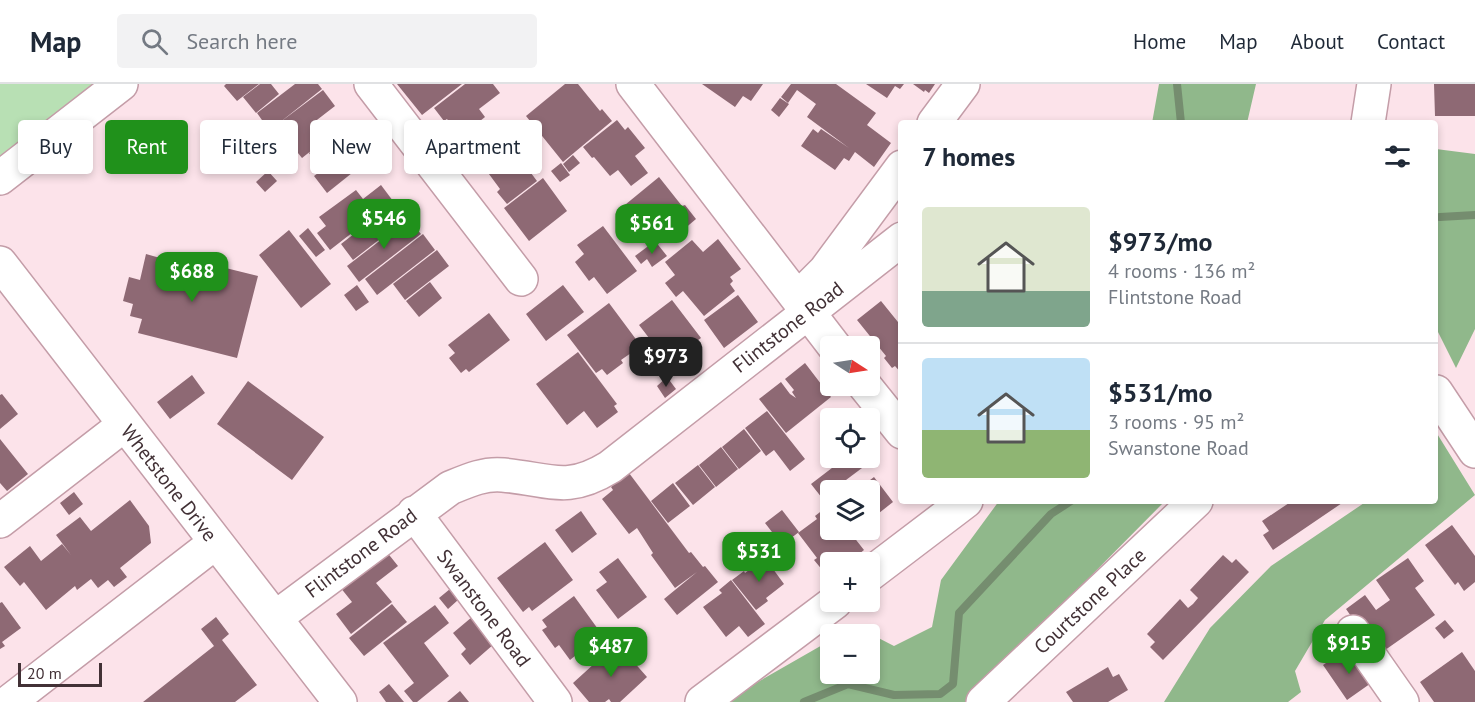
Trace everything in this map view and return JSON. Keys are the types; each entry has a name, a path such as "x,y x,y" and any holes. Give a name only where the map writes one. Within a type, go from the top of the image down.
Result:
{"street":[{"path":"0,178 122,84"},
{"path":"371,84 521,279"},
{"path":"633,84 826,336"},
{"path":"936,120 963,84"},
{"path":"1368,120 1374,84"},
{"name":"Flintstone Road","path":"802,305 898,172"},
{"name":"Flintstone Road","path":"275,618 450,488 476,477 501,474 552,483 591,478 610,467 802,305 898,242"},
{"name":"Whetstone Drive","path":"0,263 340,702"},
{"path":"1438,395 1475,451"},
{"path":"873,396 898,427"},
{"path":"0,521 124,425"},
{"path":"880,566 959,504"},
{"name":"Courtstone Place","path":"983,702 1193,504"},
{"name":"Swanstone Road","path":"414,513 555,702"},
{"path":"9,702 216,542"},
{"path":"702,702 822,612"},
{"path":"1353,632 1402,702"},
{"path":"1389,656 1420,702"}],"green space":[{"path":"0,84 98,84 53,120 18,120 18,148 0,162"},
{"path":"1159,84 1256,84 1248,120 1153,120"},
{"path":"1438,149 1475,154 1475,329 1456,368 1438,332"},
{"path":"1438,435 1475,495 1325,620 1295,671 1301,692 1288,702 1164,702 1210,628 1271,566 1363,504 1438,504"},
{"path":"997,504 1162,504 966,702 728,702 749,687 820,646 820,684 880,684 880,639 894,646 932,627 941,580"}],"building":[{"path":"226,84 259,84 237,101 224,86"},
{"path":"260,84 271,84 279,94 256,113 243,97"},
{"path":"295,84 318,84 322,89 283,120 262,120 257,113"},
{"path":"397,84 462,84 422,115"},
{"path":"465,84 493,84 500,93 479,109 485,117 481,120 443,120 434,108"},
{"path":"565,84 578,84 600,111 602,109 612,121 563,162 542,136 542,120 529,120 526,116"},
{"path":"702,84 763,84 751,101 743,96 735,107"},
{"path":"791,84 836,84 876,113 867,125 891,143 874,167 855,152 849,161 844,158 835,170 801,146 813,129 818,133 821,129 849,148 807,117 816,104 797,90 788,103 781,97"},
{"path":"866,84 904,84 900,89 895,86 887,98"},
{"path":"913,84 935,84 929,93"},
{"path":"1434,84 1475,84 1475,116 1435,116"},
{"path":"323,90 335,106 317,120 310,120 310,152 302,158 298,153 298,120 283,120"},
{"path":"780,98 789,104 779,117 771,110"},
{"path":"617,120 625,130 628,127 645,148 635,156 648,173 631,186 618,170 610,176 583,147"},
{"path":"573,155 580,163 569,172 563,164"},
{"path":"561,163 570,175 560,182 551,171"},
{"path":"265,174 271,174 277,181 265,192 256,182"},
{"path":"317,174 351,174 327,193 314,176"},
{"path":"489,174 532,174 537,181 507,204 497,192 500,189"},
{"path":"659,177 682,206 685,205 696,219 670,241 660,228 645,240 620,209"},
{"path":"543,178 567,211 529,241 504,208"},
{"path":"381,185 393,201 330,250 317,233 326,226 319,217 356,190 363,199"},
{"path":"386,209 398,225 353,260 341,244"},
{"path":"408,219 421,234 359,282 347,266"},
{"path":"603,226 637,271 607,294 594,277 589,281 575,262 584,254 577,245"},
{"path":"308,228 325,250 316,257 299,236"},
{"path":"289,230 331,284 301,308 259,255"},
{"path":"423,234 435,250 377,295 365,279"},
{"path":"718,239 741,269 730,277 733,281 730,284 735,291 704,316 683,291 676,297 665,283 675,275 665,262 692,240 703,252"},
{"path":"655,241 667,256 652,267 647,259 641,264 635,256"},
{"path":"437,250 449,266 405,300 393,284"},
{"path":"146,254 167,260 169,254 258,276 237,358 138,333 142,319 130,316 133,304 123,301 129,277 140,280"},
{"path":"430,282 442,298 419,317 406,301"},
{"path":"357,285 369,302 356,311 344,295"},
{"path":"563,285 584,312 546,341 526,314"},
{"path":"738,295 758,322 724,348 704,320"},
{"path":"672,300 701,338 690,346 695,352 673,369 639,325"},
{"path":"881,301 898,322 898,369 895,366 892,368 884,358 886,356 880,349 880,336 870,336 857,320"},
{"path":"609,303 641,346 621,360 623,363 607,375 602,369 596,373 567,335"},
{"path":"489,313 510,340 469,372 466,369 461,373 449,358 455,353 448,345"},
{"path":"578,352 617,404 614,406 618,412 597,428 584,411 567,425 536,384"},
{"path":"805,363 820,383 820,396 831,397 786,433 759,399 781,382 796,398 792,392 794,390 785,379"},
{"path":"192,375 205,393 170,419 157,402"},
{"path":"667,377 676,389 665,398 657,386"},
{"path":"248,381 324,437 292,480 217,424"},
{"path":"2,394 18,414 0,429 0,395"},
{"path":"767,411 805,459 790,471 774,450 766,456 745,428"},
{"path":"744,429 761,451 739,469 722,447"},
{"path":"0,439 28,474 7,491 0,483"},
{"path":"721,447 738,469 716,487 699,465"},
{"path":"698,465 715,487 693,505 675,483"},
{"path":"832,468 862,468 846,480 820,480 820,495 811,484"},
{"path":"629,473 689,553 691,552 703,567 705,566 718,582 677,615 664,599 697,572 675,588 651,555 653,553 637,528 629,534 602,499 613,490 611,487"},
{"path":"673,483 690,506 668,523 651,501"},
{"path":"880,485 893,502 880,512"},
{"path":"74,492 83,504 69,515 60,503"},
{"path":"130,500 149,526 151,543 120,568 127,577 114,587 108,580 98,588 91,579 77,590 75,586 46,610 24,582 20,586 4,567 30,546 41,561 62,544 71,555 56,535 80,517 91,531"},
{"path":"1288,504 1341,504 1273,550 1263,535 1269,531 1262,521"},
{"path":"782,510 799,532 782,545 765,523"},
{"path":"581,511 597,534 572,553 555,530"},
{"path":"820,512 820,540 856,540 864,550 862,552 820,552 820,567 814,560 817,558 798,533 817,519 815,516"},
{"path":"1452,525 1475,556 1475,582 1464,591 1458,582 1455,585 1425,545"},
{"path":"545,542 573,580 532,611 529,607 523,612 497,578"},
{"path":"386,551 398,566 376,583 392,602 351,634 336,614 352,602 340,587"},
{"path":"1223,555 1232,563 1236,559 1249,572 1163,660 1150,647 1155,642 1147,634 1180,599 1188,608 1193,604 1198,598 1190,590"},
{"path":"618,558 647,597 618,619 596,590 607,582 599,572"},
{"path":"765,558 784,584 766,598 768,601 756,610 732,580"},
{"path":"1408,558 1424,581 1415,588 1435,615 1378,655 1346,609 1365,595 1376,610 1390,600 1376,580"},
{"path":"731,580 765,624 748,637 739,626 726,637 703,607 722,593 719,590"},
{"path":"450,589 458,600 448,609 439,598"},
{"path":"574,596 603,636 599,639 604,647 587,659 581,651 570,660 559,645 555,648 542,630 547,627 542,620"},
{"path":"2,602 21,628 2,642 5,646 0,649 0,603"},
{"path":"392,604 407,622 364,656 349,638"},
{"path":"435,605 449,623 424,643 449,676 417,702 413,702 404,691 414,683 383,643"},
{"path":"216,617 229,634 222,640 257,685 235,702 143,702 214,646 201,629"},
{"path":"472,617 494,644 470,665 461,654 466,649 453,633"},
{"path":"1445,620 1454,631 1444,639 1435,628"},
{"path":"617,643 647,677 620,702 611,702 609,699 605,702 589,702 573,683"},
{"path":"1462,652 1475,671 1475,702 1434,702 1420,682"},
{"path":"1341,653 1345,660 1355,653 1374,681 1347,700 1323,665"},
{"path":"1108,667 1113,677 1119,674 1128,690 1108,702 1073,702 1066,692"},
{"path":"389,684 404,702 386,702 379,692"},
{"path":"460,691 469,702 447,702"}],"waterway":[{"path":"1177,84 1181,120"},
{"path":"1440,217 1475,215"},
{"path":"804,702 848,684 894,695 940,694 953,684 959,613 1051,514 1066,504"}]}
